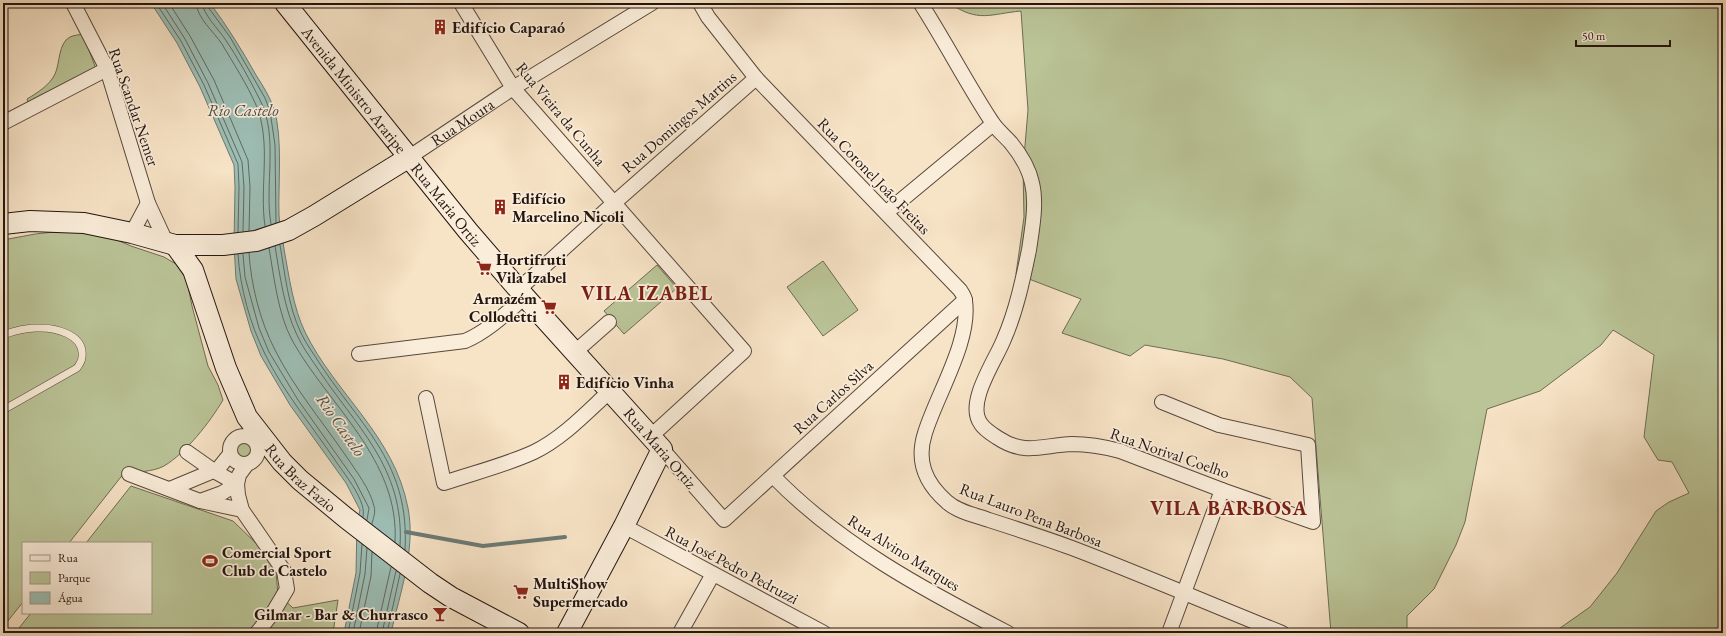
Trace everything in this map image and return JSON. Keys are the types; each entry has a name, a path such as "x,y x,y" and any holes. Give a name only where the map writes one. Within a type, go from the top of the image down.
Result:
{"main road":[{"name":"Avenida Ministro Araripe","path":"285,3 408,158"},
{"name":"Rua Moura","path":"3,224 30,221 84,223 170,243 223,245 256,241 289,230 408,158"},
{"name":"Rua Maria Ortiz","path":"408,158 522,293 656,443"},
{"name":"Rua Braz Fazio","path":"170,243 193,270 246,426 264,447 300,480 406,566 452,597 519,633"},
{"path":"567,633 624,526 656,443"}],"street":[{"name":"Rua Scandar Nemer","path":"73,3 107,69 148,203 170,243"},
{"name":"Rua Vieira da Cunha","path":"461,3 512,88 744,350 656,443"},
{"name":"Rua Moura","path":"408,158 512,88 652,3"},
{"name":"Rua Coronel João Freitas","path":"700,3 708,17 756,78 887,212 960,290 965,300"},
{"name":"Rua Norival Coelho","path":"921,4 941,35 993,124 1012,144 1027,167 1033,184 1034,211 1029,250 1013,312 1004,339 984,381 978,398 977,417 981,425 1002,440 1015,446 1033,449 1072,444 1103,447 1120,451 1222,490 1313,522 1308,445 1219,425 1162,402"},
{"path":"3,123 107,69"},
{"name":"Rua Domingos Martins","path":"359,354 465,341 478,335 491,326 522,293 614,203 756,78"},
{"path":"887,212 993,124"},
{"path":"132,233 148,203"},
{"name":"Rua Carlos Silva","path":"724,520 965,300"},
{"name":"Rua Lauro Pena Barbosa","path":"965,300 961,341 924,433 921,455 928,482 949,504 966,512 1071,548 1282,633"},
{"path":"574,352 609,322"},
{"path":"426,398 444,483 534,452 552,442 567,430 610,391"},
{"path":"170,489 214,471 221,466 230,454 233,441 241,436 246,426"},
{"name":"Rua Maria Ortiz","path":"656,443 724,520"},
{"path":"257,633 274,612 287,589 284,571 242,510 238,495 237,484 239,474 247,464 254,461 264,447"},
{"path":"187,452 214,471 237,484"},
{"path":"230,454 235,462 247,464"},
{"path":"129,474 200,502 242,510"},
{"name":"Rua Alvino Marques","path":"773,476 809,510 857,547 898,573 1008,633"},
{"path":"200,502 222,493 237,484"},
{"path":"1169,633 1222,490"},
{"name":"Rua José Pedro Pedruzzi","path":"624,526 824,633"},
{"path":"680,633 713,574"}],"lane":[{"path":"3,335 17,330 37,328 69,334 82,346 82,358 77,368 3,410"}],"green space":[{"path":"949,3 1723,3 1723,628 1718,633 1553,633 1590,607 1617,573 1656,511 1669,502 1689,493 1672,462 1658,460 1644,437 1654,355 1613,330 1601,345 1540,391 1487,409 1465,522 1456,545 1434,589 1407,616 1407,628 1411,633 1331,633 1312,398 1290,377 1223,359 1145,345 1130,356 1062,333 1081,299 1016,274 1024,217 1023,169 1028,110 1021,11 984,16 968,13"},
{"path":"83,34 96,69 29,105 27,99 43,88 53,78 57,70 61,49 66,40 72,36"},
{"path":"83,229 110,237 164,257 176,264 186,276 192,306 208,366 218,385 223,400 211,418 189,445 164,466 144,471 124,473 70,542 22,542 22,603 3,627 3,240 35,234"},
{"path":"823,261 858,310 823,336 787,287"},
{"path":"657,265 677,288 624,334 604,311"},
{"path":"241,442 247,442 252,447 250,456 247,458 241,458 236,453 236,447"},
{"name":"Comercial Sport Club de Castelo","path":"131,486 233,521 262,549 276,573 278,594 293,608 338,600 333,633 15,633 30,614 152,614 152,542 87,542"}],"water":[{"name":"Rio Castelo","path":"151,3 210,3 240,47 274,109 277,121 280,161 279,215 290,281 297,312 305,332 318,355 332,376 363,416 390,459 401,482 408,508 410,524 409,555 391,633 344,633 356,573 357,522 360,510 346,483 290,405 261,356 251,331 236,279 234,245 234,165 200,87 177,43"}],"waterway":[{"path":"406,532 483,546 565,537"}],"place":[{"name":"Edifício Caparaó","path":"440,27"},
{"name":"Edifício Marcelino Nicoli","path":"500,207"},
{"name":"Hortifruti Vila Izabel","path":"484,268"},
{"name":"Armazém Collodetti","path":"549,307"},
{"name":"Edifício Vinha","path":"564,382"},
{"name":"Comercial Sport Club de Castelo","path":"210,561"},
{"name":"MultiShow Supermercado","path":"521,592"},
{"name":"Gilmar - Bar & Churrasco","path":"440,614"}],"district":[{"name":"VILA IZABEL","path":"647,293"},
{"name":"VILA BARBOSA","path":"1229,508"}]}
